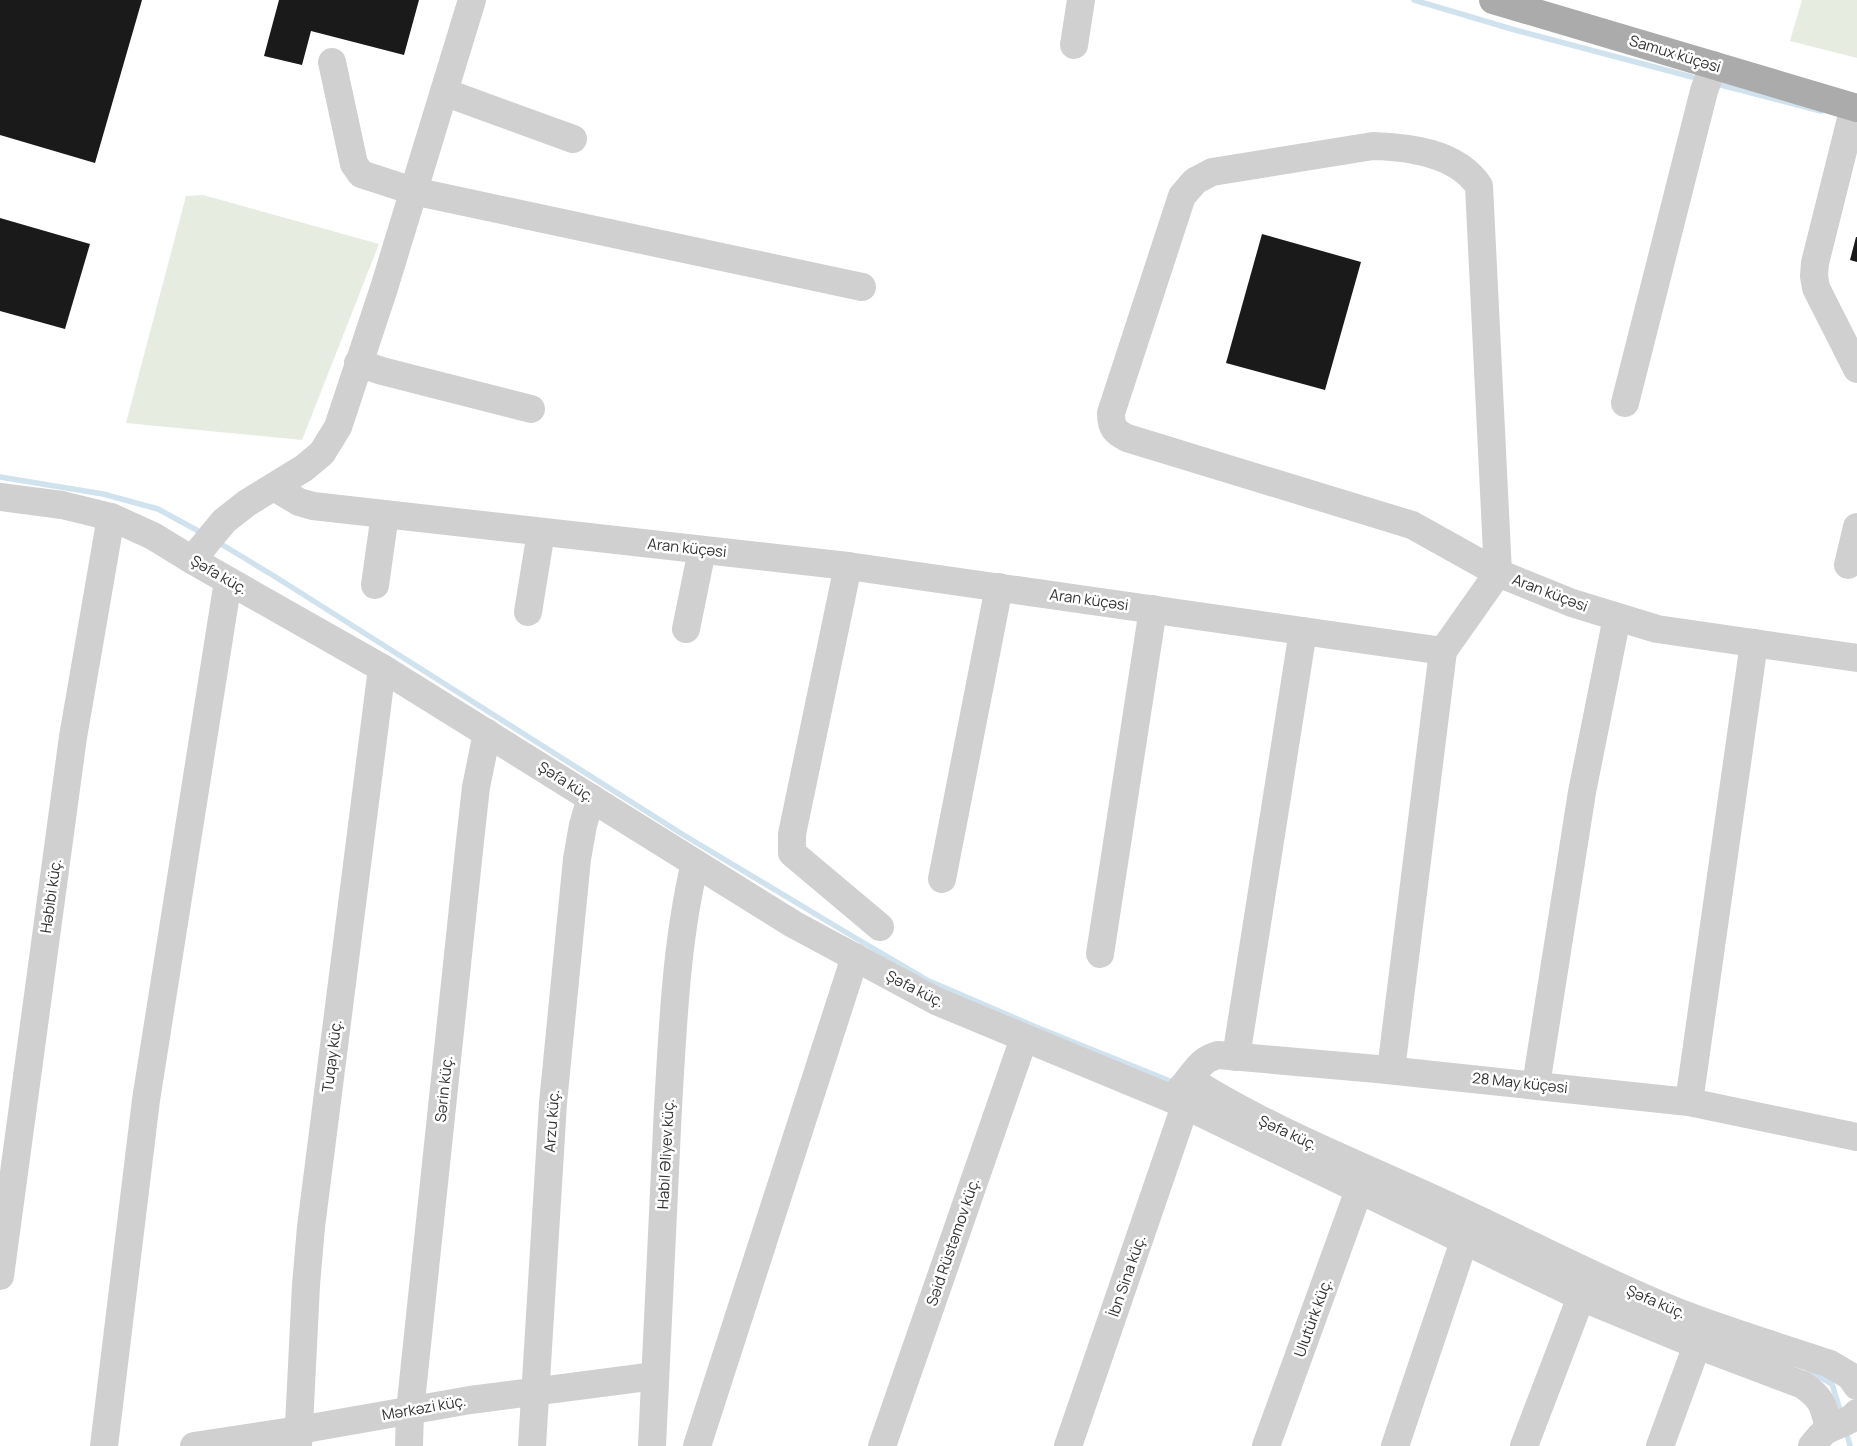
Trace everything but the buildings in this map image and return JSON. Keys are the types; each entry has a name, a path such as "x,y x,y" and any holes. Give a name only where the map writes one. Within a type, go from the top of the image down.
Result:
{"main road":[{"name":"Samux küçəsi","path":"1493,0 1527,5 1713,65 1855,107"}],"street":[{"path":"192,560 224,521 247,503 304,468 322,453 338,427 472,0"},
{"path":"1074,45 1081,0"},
{"path":"332,62 354,164 361,174 413,192 862,288"},
{"path":"1625,403 1704,91 1713,65"},
{"path":"444,92 573,139"},
{"path":"1855,107 1815,263 1814,276 1816,288 1857,369"},
{"path":"1373,146 1420,149 1459,166 1472,175 1480,186 1481,198 1498,572 1412,525 1137,441 1116,432 1111,425 1111,413 1182,196 1195,181 1212,172 1373,146"},
{"path":"358,363 382,371 531,409"},
{"name":"Aran küçəsi","path":"274,487 299,502 313,506 848,566 1443,651 1498,572 1572,603 1657,629 1857,658"},
{"name":"Şəfa küç.","path":"0,497 62,505 111,517 153,536 228,581 382,668 793,924 936,1001 1024,1038 1182,1095 1216,1096 1273,1126 1624,1289 1680,1313 1830,1364 1850,1376 1857,1386"},
{"path":"375,585 384,514"},
{"name":"Həbibi küç.","path":"0,1276 73,737 111,517"},
{"path":"1848,565 1857,527"},
{"path":"528,612 541,532"},
{"path":"686,629 702,550"},
{"path":"848,566 792,834 792,853 880,927"},
{"path":"104,1446 146,1100 228,581"},
{"path":"942,879 999,587"},
{"path":"1100,954 1153,609"},
{"path":"1536,1085 1582,792 1617,617"},
{"path":"1236,1057 1303,631"},
{"path":"1689,1102 1754,643"},
{"path":"1391,1070 1443,651"},
{"name":"Tuqay küç.","path":"299,1438 310,1227 382,668"},
{"name":"Sərin küç.","path":"409,1446 410,1411 476,787 487,733"},
{"name":"Arzu küç.","path":"532,1446 553,1103 577,859 583,825 591,798"},
{"name":"Habil Əliyev küç.","path":"652,1446 673,1029 681,938 695,863"},
{"path":"697,1446 855,957"},
{"name":"Səid Rüstəmov küç.","path":"882,1446 1024,1038"},
{"name":"28 May küçəsi","path":"1182,1095 1201,1062 1218,1055 1391,1070 1689,1102 1857,1138"},
{"path":"1182,1095 1359,1190 1581,1297 1698,1345 1803,1385 1816,1395 1822,1403 1821,1437"},
{"name":"İbn Sina küç.","path":"1068,1446 1182,1095"},
{"name":"Ulutürk küç.","path":"1266,1446 1359,1190"},
{"path":"1395,1446 1464,1241"},
{"path":"1524,1446 1581,1297"},
{"path":"1660,1446 1698,1345"},
{"name":"Mərkəzi küç.","path":"194,1446 299,1438 410,1411 470,1400 655,1376"},
{"path":"1821,1437 1857,1413"}],"shaded area":[{"path":"1802,0 1857,0 1857,58 1790,41"},
{"path":"203,195 379,244 302,440 126,423 186,196"}],"waterway":[{"path":"1414,0 1515,30 1692,77"},
{"path":"1721,85 1821,111"},
{"path":"0,477 103,494 158,509 202,533"},
{"path":"221,544 682,834 929,981 1170,1081"},
{"path":"1808,1370 1832,1384 1841,1413"},
{"path":"1848,1438 1850,1446"}]}
